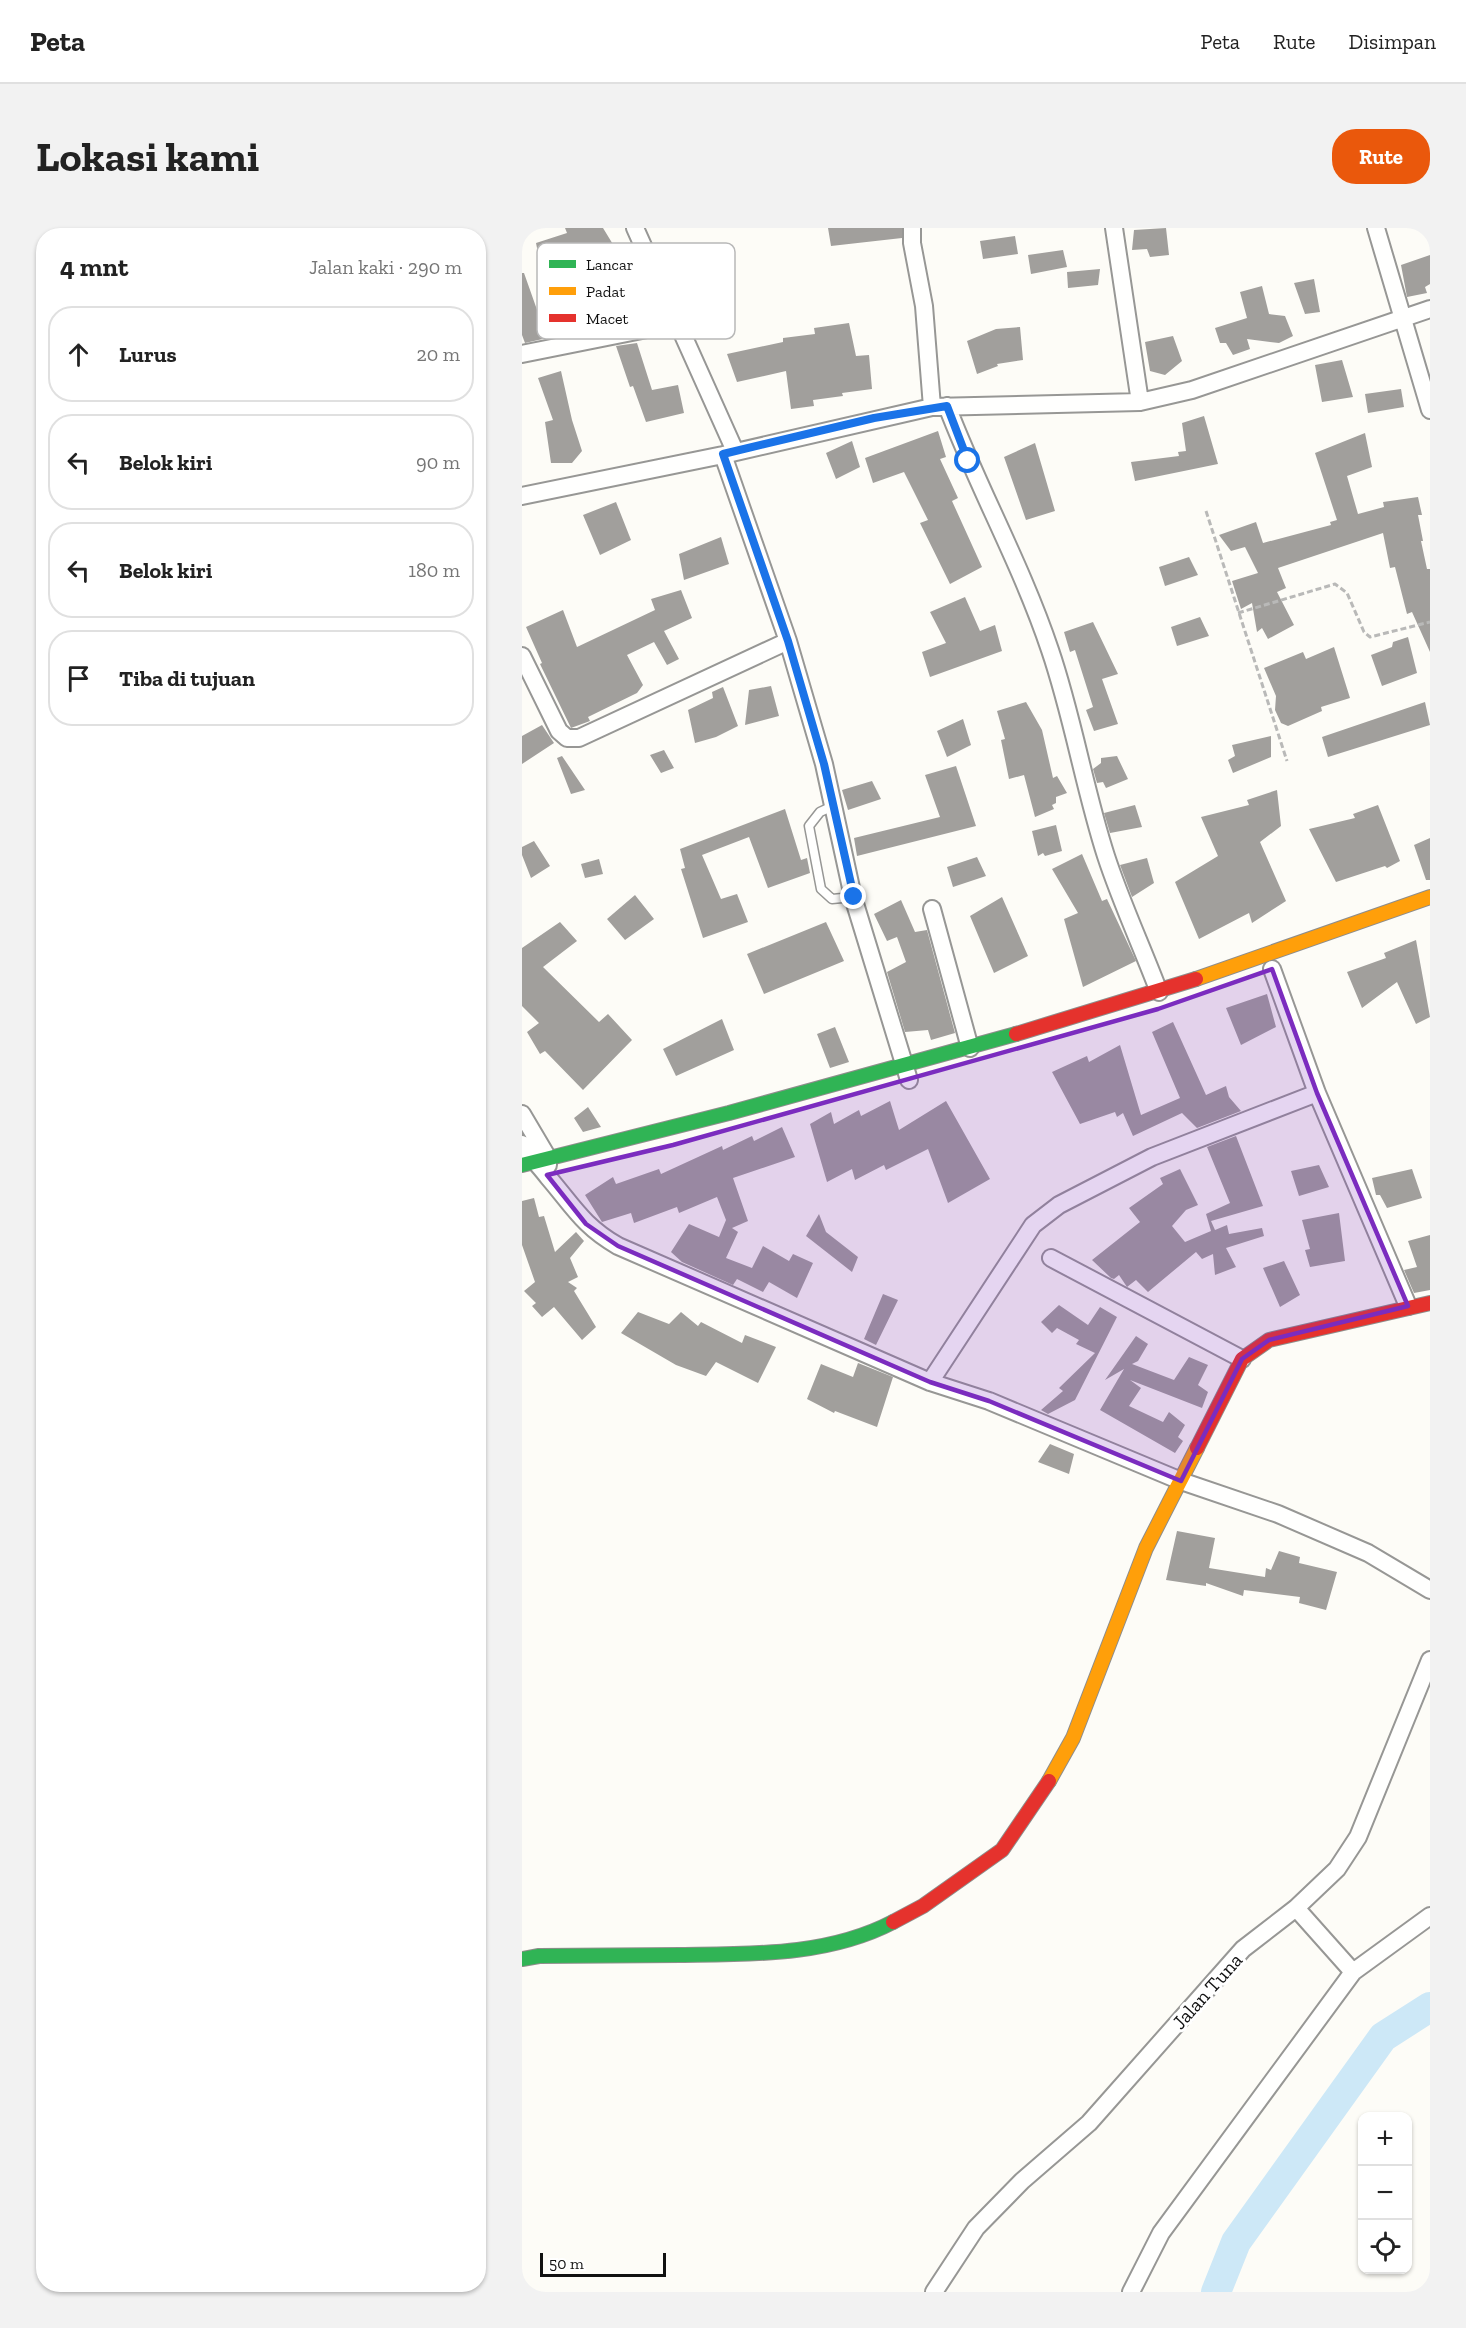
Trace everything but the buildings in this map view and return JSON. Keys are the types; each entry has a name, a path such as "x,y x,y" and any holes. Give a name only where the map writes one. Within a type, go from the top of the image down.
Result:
{"main road":[{"path":"531,1180 542,1167 908,1076 969,1048 1159,992 1430,897"},
{"path":"522,1959 551,1955 755,1954 811,1948 848,1940 872,1933 924,1905 1002,1850 1041,1796 1073,1738 1146,1548 1242,1359 1269,1340 1430,1302"}],"street":[{"path":"636,228 642,243"},
{"path":"912,228 912,243 939,406 968,461 1017,568 1049,648 1074,729 1106,856 1159,992"},
{"path":"1114,228 1140,402"},
{"path":"1376,228 1430,410"},
{"path":"522,496 939,406 1140,402 1192,390 1430,309"},
{"path":"522,354 597,339"},
{"path":"683,339 729,453 788,641 824,764 854,897 908,1076"},
{"path":"522,656 559,731 567,738 579,738 788,641"},
{"path":"932,909 969,1048"},
{"path":"1273,969 1317,1093 1408,1306"},
{"path":"930,1382 1033,1225 1059,1205 1152,1157 1317,1093"},
{"path":"522,1114 542,1167"},
{"path":"522,1144 586,1224 618,1246 930,1382 989,1401 1181,1481 1278,1514 1328,1535 1368,1553 1430,1590"},
{"path":"1051,1258 1242,1359"},
{"name":"Jalan Tuna","path":"933,2292 976,2228 1022,2181 1089,2123 1243,1949 1296,1908 1337,1869 1358,1837 1430,1660"},
{"path":"1296,1908 1353,1972"},
{"path":"1131,2292 1161,2233 1353,1972 1430,1916"}],"lane":[{"path":"833,806 820,812 809,826 820,889 832,899 854,897"}],"path":[{"path":"1206,511 1287,761"},
{"path":"1238,613 1335,584 1347,593 1364,632 1370,637 1430,622"}],"highlighted area":[{"path":"1272,969 1317,1093 1408,1306 1269,1340 1242,1359 1181,1481 989,1401 930,1382 618,1246 586,1224 547,1175 673,1145 1158,1009"}],"waterway":[{"path":"1216,2292 1236,2242 1383,2037 1430,2007"}],"traffic: fast":[{"path":"522,1165 729,1113 1016,1034"},
{"path":"522,1959 539,1956 735,1954 789,1951 842,1941 893,1922"}],"traffic: slow":[{"path":"1196,979 1430,897"},
{"path":"1049,1781 1073,1738 1146,1548 1197,1448"}],"traffic: jam":[{"path":"1016,1034 1196,979"},
{"path":"1197,1448 1242,1359 1269,1340 1430,1303"},
{"path":"893,1922 923,1906 1002,1850 1049,1781"}],"route":[{"path":"854,897 824,764 788,641 723,454 874,418 947,406 968,461"}]}
